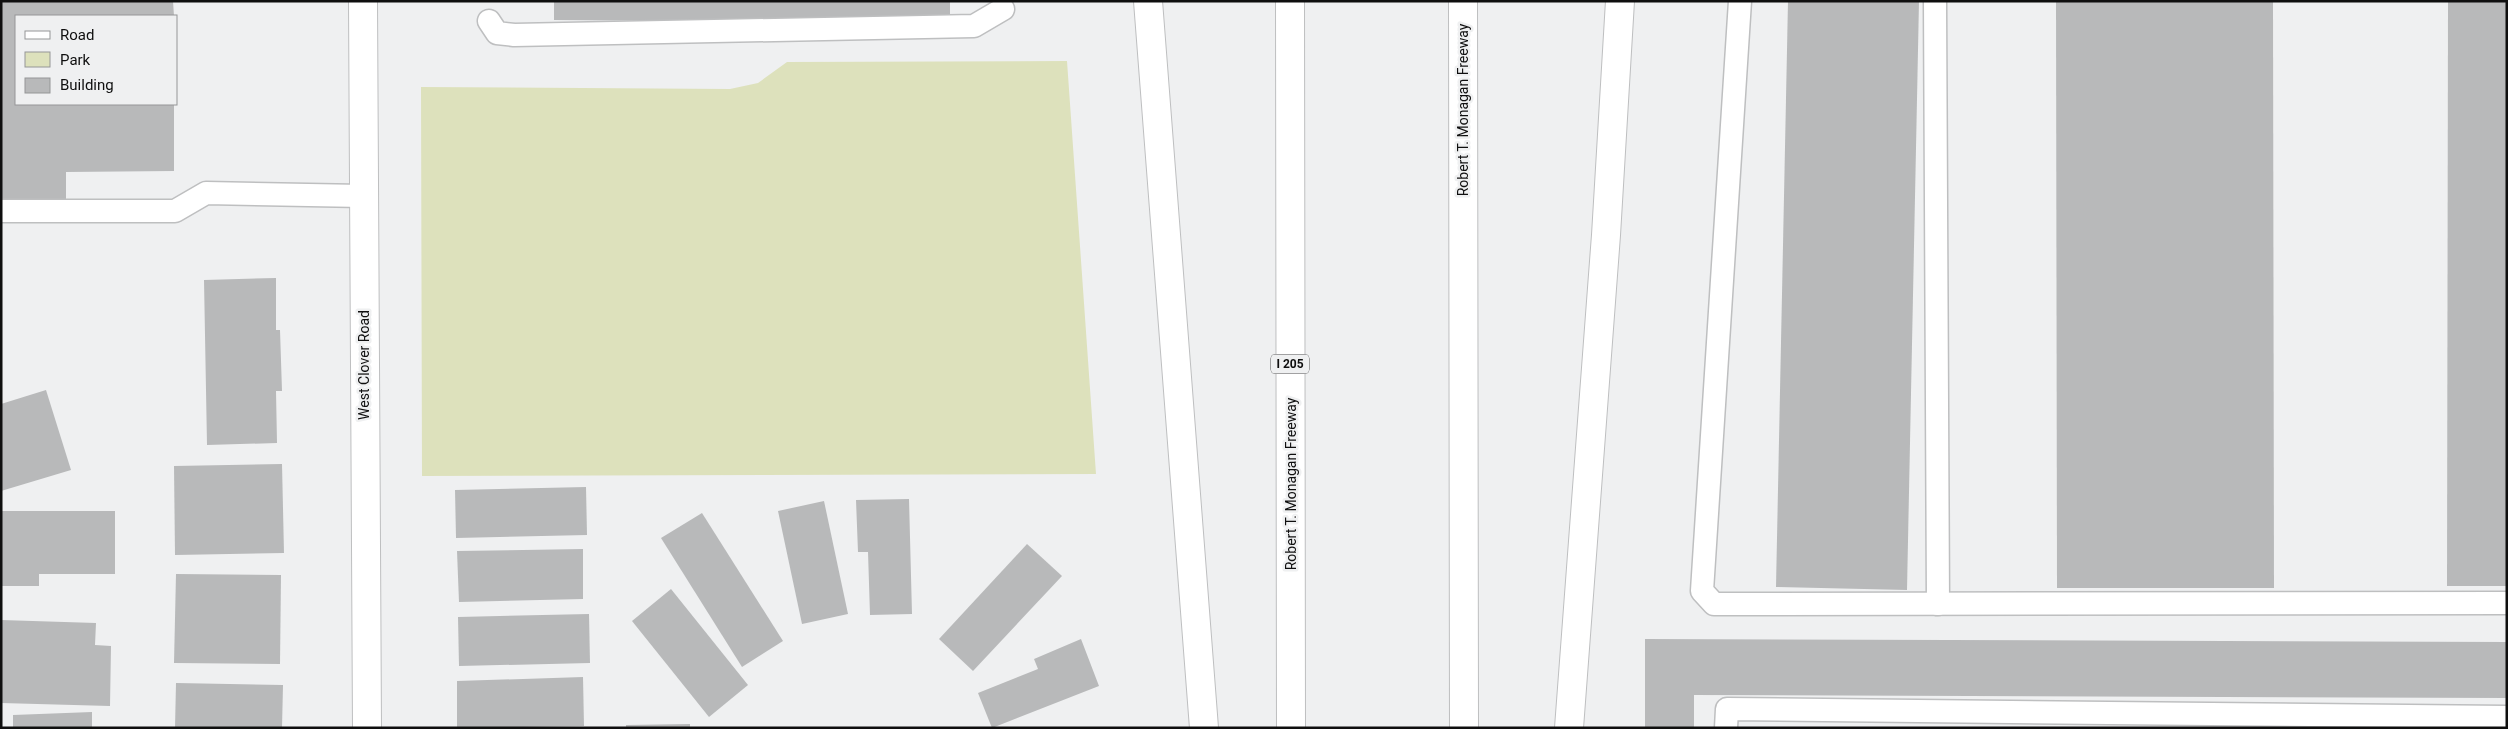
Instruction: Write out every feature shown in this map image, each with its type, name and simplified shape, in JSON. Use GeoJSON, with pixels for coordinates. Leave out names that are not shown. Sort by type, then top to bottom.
{"type":"FeatureCollection","features":[{"type":"Feature","properties":{"kind":"main road","name":"West Clover Road"},"geometry":{"type":"LineString","coordinates":[[363,1],[367,728]]}},
{"type":"Feature","properties":{"kind":"main road"},"geometry":{"type":"LineString","coordinates":[[1148,1],[1204,728]]}},
{"type":"Feature","properties":{"kind":"main road","name":"Robert T. Monagan Freeway"},"geometry":{"type":"LineString","coordinates":[[1290,1],[1291,728]]}},
{"type":"Feature","properties":{"kind":"main road","name":"Robert T. Monagan Freeway"},"geometry":{"type":"LineString","coordinates":[[1463,1],[1464,728]]}},
{"type":"Feature","properties":{"kind":"main road"},"geometry":{"type":"LineString","coordinates":[[1569,728],[1605,245],[1620,1]]}},
{"type":"Feature","properties":{"kind":"lane"},"geometry":{"type":"LineString","coordinates":[[1740,1],[1702,591],[1714,604],[2507,603]]}},
{"type":"Feature","properties":{"kind":"lane"},"geometry":{"type":"LineString","coordinates":[[1935,1],[1938,604]]}},
{"type":"Feature","properties":{"kind":"lane"},"geometry":{"type":"LineString","coordinates":[[489,21],[497,34],[514,35],[974,26],[1003,9]]}},
{"type":"Feature","properties":{"kind":"lane"},"geometry":{"type":"LineString","coordinates":[[1,211],[175,211],[206,193],[363,196]]}},
{"type":"Feature","properties":{"kind":"lane"},"geometry":{"type":"LineString","coordinates":[[1726,728],[1727,710],[2507,717]]}},
{"type":"Feature","properties":{"kind":"green space"},"geometry":{"type":"Polygon","coordinates":[[[1067,61],[1096,474],[422,476],[421,87],[730,89],[758,83],[787,62],[1067,61]]]}},
{"type":"Feature","properties":{"kind":"building"},"geometry":{"type":"Polygon","coordinates":[[[1,1],[173,1],[174,15],[15,15],[15,105],[174,105],[174,171],[66,172],[66,201],[1,201],[1,1]]]}},
{"type":"Feature","properties":{"kind":"building"},"geometry":{"type":"Polygon","coordinates":[[[554,1],[950,1],[950,23],[554,20],[554,1]]]}},
{"type":"Feature","properties":{"kind":"building"},"geometry":{"type":"Polygon","coordinates":[[[1788,1],[1919,1],[1907,590],[1776,587],[1788,1]]]}},
{"type":"Feature","properties":{"kind":"building"},"geometry":{"type":"Polygon","coordinates":[[[2056,1],[2273,1],[2274,588],[2057,588],[2056,1]]]}},
{"type":"Feature","properties":{"kind":"building"},"geometry":{"type":"Polygon","coordinates":[[[2448,1],[2507,1],[2507,586],[2447,586],[2448,1]]]}},
{"type":"Feature","properties":{"kind":"building"},"geometry":{"type":"Polygon","coordinates":[[[276,278],[276,330],[280,330],[282,391],[276,391],[277,443],[207,445],[204,280],[276,278]]]}},
{"type":"Feature","properties":{"kind":"building"},"geometry":{"type":"Polygon","coordinates":[[[46,390],[71,470],[1,491],[1,404],[46,390]]]}},
{"type":"Feature","properties":{"kind":"building"},"geometry":{"type":"Polygon","coordinates":[[[282,464],[284,553],[175,555],[174,466],[282,464]]]}},
{"type":"Feature","properties":{"kind":"building"},"geometry":{"type":"Polygon","coordinates":[[[586,487],[587,535],[456,538],[455,490],[586,487]]]}},
{"type":"Feature","properties":{"kind":"building"},"geometry":{"type":"Polygon","coordinates":[[[909,499],[912,614],[870,615],[868,552],[858,552],[856,500],[909,499]]]}},
{"type":"Feature","properties":{"kind":"building"},"geometry":{"type":"Polygon","coordinates":[[[824,501],[848,614],[802,624],[778,511],[824,501]]]}},
{"type":"Feature","properties":{"kind":"building"},"geometry":{"type":"Polygon","coordinates":[[[1,511],[115,511],[115,574],[39,574],[39,586],[1,586],[1,511]]]}},
{"type":"Feature","properties":{"kind":"building"},"geometry":{"type":"Polygon","coordinates":[[[702,513],[783,641],[742,667],[661,538],[702,513]]]}},
{"type":"Feature","properties":{"kind":"building"},"geometry":{"type":"Polygon","coordinates":[[[1027,544],[1062,576],[973,671],[939,639],[1027,544]]]}},
{"type":"Feature","properties":{"kind":"building"},"geometry":{"type":"Polygon","coordinates":[[[583,549],[583,599],[459,602],[457,551],[583,549]]]}},
{"type":"Feature","properties":{"kind":"building"},"geometry":{"type":"Polygon","coordinates":[[[176,574],[281,575],[280,664],[174,663],[176,574]]]}},
{"type":"Feature","properties":{"kind":"building"},"geometry":{"type":"Polygon","coordinates":[[[671,589],[748,685],[709,717],[632,621],[671,589]]]}},
{"type":"Feature","properties":{"kind":"building"},"geometry":{"type":"Polygon","coordinates":[[[589,614],[590,663],[459,666],[458,617],[589,614]]]}},
{"type":"Feature","properties":{"kind":"building"},"geometry":{"type":"Polygon","coordinates":[[[1,620],[96,623],[95,645],[111,646],[110,706],[1,703],[1,620]]]}},
{"type":"Feature","properties":{"kind":"building"},"geometry":{"type":"Polygon","coordinates":[[[1081,639],[1099,686],[992,728],[978,693],[1038,669],[1034,659],[1081,639]]]}},
{"type":"Feature","properties":{"kind":"building"},"geometry":{"type":"Polygon","coordinates":[[[1645,639],[2507,642],[2507,698],[1694,695],[1694,728],[1645,728],[1645,639]]]}},
{"type":"Feature","properties":{"kind":"building"},"geometry":{"type":"Polygon","coordinates":[[[583,677],[584,726],[457,728],[457,681],[583,677]]]}},
{"type":"Feature","properties":{"kind":"building"},"geometry":{"type":"Polygon","coordinates":[[[176,683],[283,685],[282,728],[175,728],[176,683]]]}},
{"type":"Feature","properties":{"kind":"building"},"geometry":{"type":"Polygon","coordinates":[[[92,712],[92,728],[13,728],[13,715],[92,712]]]}},
{"type":"Feature","properties":{"kind":"building"},"geometry":{"type":"Polygon","coordinates":[[[690,724],[690,728],[626,728],[626,725],[690,724]]]}}]}
